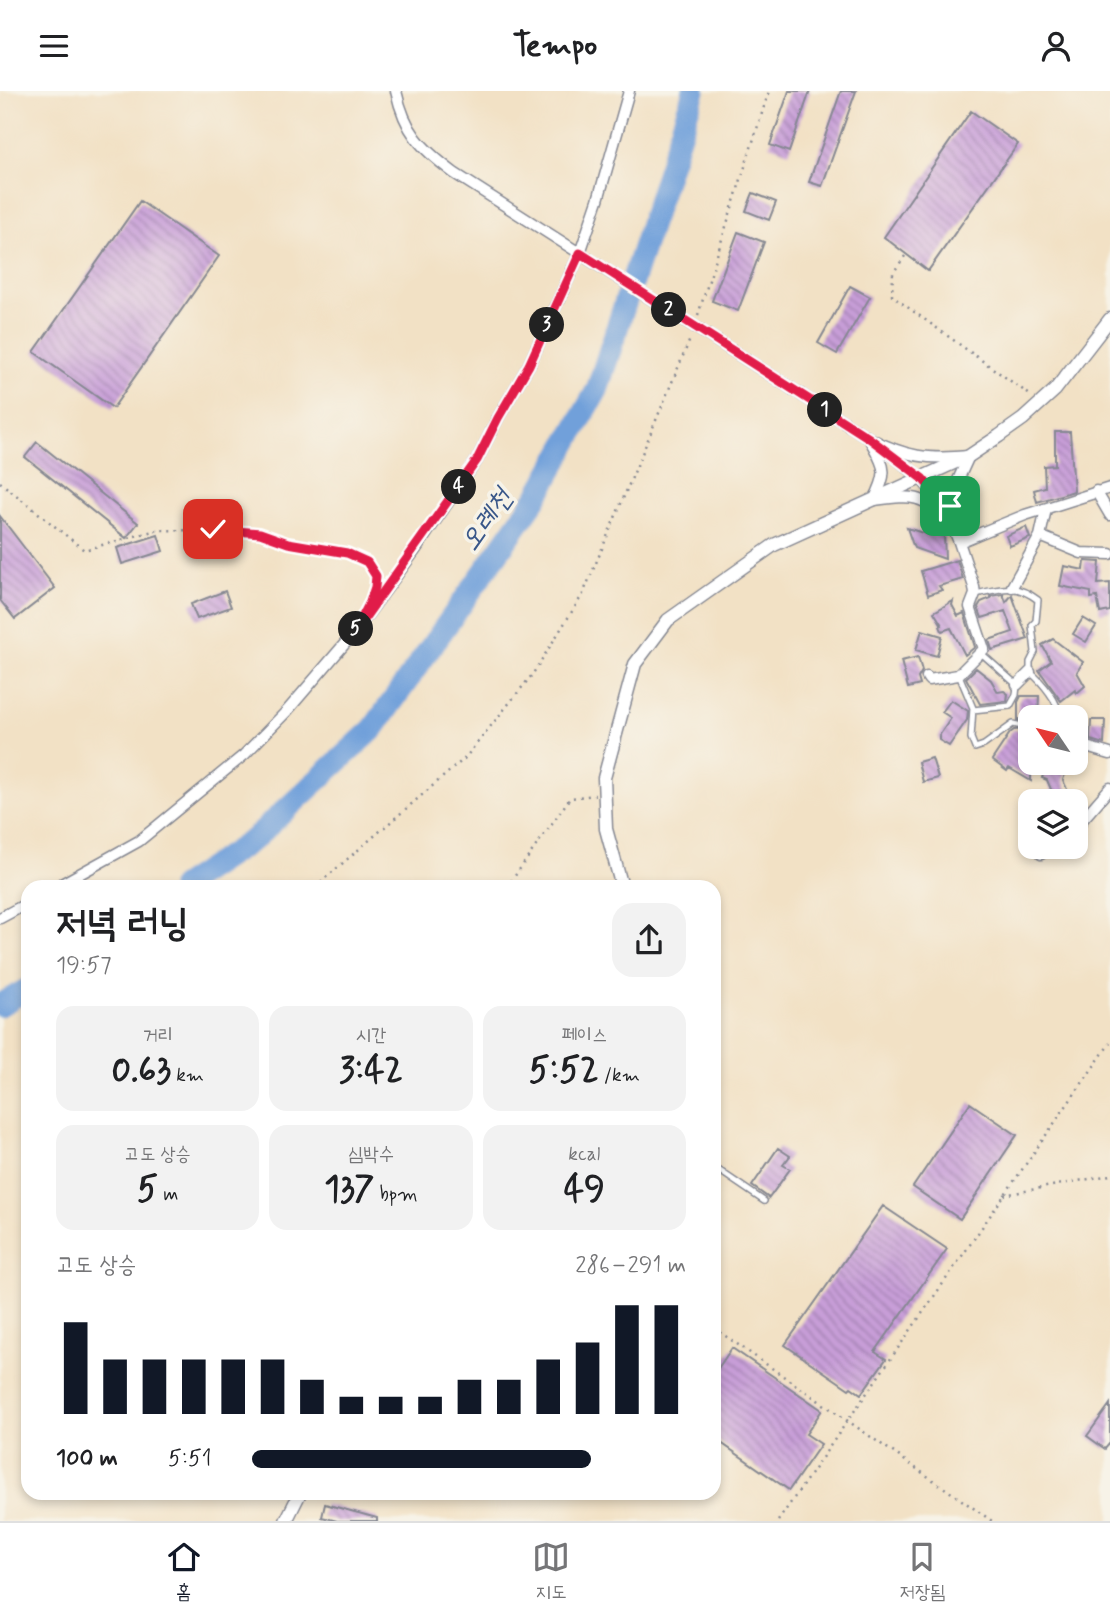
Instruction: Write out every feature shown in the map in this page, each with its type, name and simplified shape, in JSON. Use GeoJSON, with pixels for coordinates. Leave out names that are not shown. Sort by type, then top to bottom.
{"type":"FeatureCollection","features":[{"type":"Feature","properties":{"kind":"street"},"geometry":{"type":"LineString","coordinates":[[396,91],[407,125],[419,145],[454,173],[869,438],[922,478],[936,494],[951,520],[970,572],[975,594],[970,607],[984,649],[958,675],[929,680],[927,677]]}},
{"type":"Feature","properties":{"kind":"street"},"geometry":{"type":"LineString","coordinates":[[79,880],[139,841],[244,755],[287,711],[354,633],[477,460],[529,365],[580,253],[629,91]]}},
{"type":"Feature","properties":{"kind":"street"},"geometry":{"type":"LineString","coordinates":[[620,880],[606,829],[604,778],[635,664],[668,620],[774,545],[969,456],[1023,419],[1041,403],[1074,367],[1110,319]]}},
{"type":"Feature","properties":{"kind":"street"},"geometry":{"type":"LineString","coordinates":[[869,438],[909,456],[969,456]]}},
{"type":"Feature","properties":{"kind":"street"},"geometry":{"type":"LineString","coordinates":[[869,438],[885,473],[874,500]]}},
{"type":"Feature","properties":{"kind":"street"},"geometry":{"type":"LineString","coordinates":[[951,520],[953,491],[969,456]]}},
{"type":"Feature","properties":{"kind":"street"},"geometry":{"type":"LineString","coordinates":[[959,542],[1110,488]]}},
{"type":"Feature","properties":{"kind":"street"},"geometry":{"type":"LineString","coordinates":[[1096,491],[1110,515]]}},
{"type":"Feature","properties":{"kind":"street"},"geometry":{"type":"LineString","coordinates":[[874,500],[915,496],[927,501],[951,520]]}},
{"type":"Feature","properties":{"kind":"street"},"geometry":{"type":"LineString","coordinates":[[1012,587],[1040,536],[1046,509]]}},
{"type":"Feature","properties":{"kind":"street"},"geometry":{"type":"LineString","coordinates":[[1040,536],[1081,553],[1110,554]]}},
{"type":"Feature","properties":{"kind":"street"},"geometry":{"type":"LineString","coordinates":[[1017,685],[1030,672]]}},
{"type":"Feature","properties":{"kind":"street"},"geometry":{"type":"LineString","coordinates":[[1088,748],[1110,754]]}},
{"type":"Feature","properties":{"kind":"street"},"geometry":{"type":"LineString","coordinates":[[1088,813],[1110,788]]}},
{"type":"Feature","properties":{"kind":"street"},"geometry":{"type":"LineString","coordinates":[[0,918],[21,907]]}},
{"type":"Feature","properties":{"kind":"street"},"geometry":{"type":"LineString","coordinates":[[289,1519],[295,1500]]}},
{"type":"Feature","properties":{"kind":"lane"},"geometry":{"type":"LineString","coordinates":[[975,594],[1012,587],[1027,592],[1038,600],[1036,621],[1032,625],[1035,652],[1030,662],[1030,672],[1056,705]]}},
{"type":"Feature","properties":{"kind":"lane"},"geometry":{"type":"LineString","coordinates":[[973,710],[1010,706],[1016,695],[1017,685],[981,653]]}},
{"type":"Feature","properties":{"kind":"lane"},"geometry":{"type":"LineString","coordinates":[[958,675],[973,710],[971,738],[975,748],[984,745],[1013,724],[1018,725]]}},
{"type":"Feature","properties":{"kind":"lane"},"geometry":{"type":"LineString","coordinates":[[721,1172],[764,1201]]}},
{"type":"Feature","properties":{"kind":"path"},"geometry":{"type":"LineString","coordinates":[[323,880],[465,758],[532,675],[583,594],[695,327],[769,91]]}},
{"type":"Feature","properties":{"kind":"path"},"geometry":{"type":"LineString","coordinates":[[905,256],[893,273],[892,296],[1041,403]]}},
{"type":"Feature","properties":{"kind":"path"},"geometry":{"type":"LineString","coordinates":[[0,482],[84,550],[157,530],[246,531],[288,543],[357,556],[372,567],[376,576],[375,587]]}},
{"type":"Feature","properties":{"kind":"path"},"geometry":{"type":"LineString","coordinates":[[512,880],[570,798],[605,793]]}},
{"type":"Feature","properties":{"kind":"path"},"geometry":{"type":"LineString","coordinates":[[778,1521],[1110,1043]]}},
{"type":"Feature","properties":{"kind":"path"},"geometry":{"type":"LineString","coordinates":[[1004,1195],[1110,1175]]}},
{"type":"Feature","properties":{"kind":"path"},"geometry":{"type":"LineString","coordinates":[[721,1333],[992,1521]]}},
{"type":"Feature","properties":{"kind":"building"},"geometry":{"type":"Polygon","coordinates":[[[789,91],[810,91],[789,152],[770,145],[789,91]]]}},
{"type":"Feature","properties":{"kind":"building"},"geometry":{"type":"Polygon","coordinates":[[[841,91],[856,91],[822,186],[809,182],[841,91]]]}},
{"type":"Feature","properties":{"kind":"building"},"geometry":{"type":"Polygon","coordinates":[[[971,111],[1018,144],[928,271],[884,237],[971,111]]]}},
{"type":"Feature","properties":{"kind":"building"},"geometry":{"type":"Polygon","coordinates":[[[753,193],[776,202],[769,220],[746,211],[753,193]]]}},
{"type":"Feature","properties":{"kind":"building"},"geometry":{"type":"Polygon","coordinates":[[[140,201],[219,256],[113,408],[34,352],[140,201]]]}},
{"type":"Feature","properties":{"kind":"building"},"geometry":{"type":"Polygon","coordinates":[[[738,232],[764,242],[738,311],[712,301],[738,232]]]}},
{"type":"Feature","properties":{"kind":"building"},"geometry":{"type":"Polygon","coordinates":[[[850,286],[870,297],[837,354],[818,343],[850,286]]]}},
{"type":"Feature","properties":{"kind":"building"},"geometry":{"type":"Polygon","coordinates":[[[1055,432],[1070,432],[1074,491],[1037,502],[1034,490],[1045,487],[1044,466],[1055,465],[1055,432]]]}},
{"type":"Feature","properties":{"kind":"building"},"geometry":{"type":"Polygon","coordinates":[[[37,442],[138,523],[126,538],[25,457],[37,442]]]}},
{"type":"Feature","properties":{"kind":"building"},"geometry":{"type":"Polygon","coordinates":[[[0,516],[55,588],[15,619],[0,600],[0,516]]]}},
{"type":"Feature","properties":{"kind":"building"},"geometry":{"type":"Polygon","coordinates":[[[1026,527],[1030,538],[1010,546],[1006,536],[1026,527]]]}},
{"type":"Feature","properties":{"kind":"building"},"geometry":{"type":"Polygon","coordinates":[[[907,528],[929,535],[944,535],[945,559],[914,548],[907,528]]]}},
{"type":"Feature","properties":{"kind":"building"},"geometry":{"type":"Polygon","coordinates":[[[158,535],[163,551],[122,564],[117,548],[158,535]]]}},
{"type":"Feature","properties":{"kind":"building"},"geometry":{"type":"Polygon","coordinates":[[[957,560],[963,579],[939,586],[942,590],[928,595],[921,571],[957,560]]]}},
{"type":"Feature","properties":{"kind":"building"},"geometry":{"type":"Polygon","coordinates":[[[1085,561],[1100,562],[1098,584],[1110,583],[1110,611],[1100,613],[1097,597],[1091,598],[1091,592],[1060,586],[1064,566],[1084,570],[1085,561]]]}},
{"type":"Feature","properties":{"kind":"building"},"geometry":{"type":"Polygon","coordinates":[[[225,591],[231,607],[197,619],[191,604],[225,591]]]}},
{"type":"Feature","properties":{"kind":"building"},"geometry":{"type":"Polygon","coordinates":[[[1003,594],[1006,602],[1012,595],[1028,639],[992,650],[989,640],[1013,632],[1005,611],[982,618],[978,607],[981,602],[991,598],[990,596],[1003,594]]]}},
{"type":"Feature","properties":{"kind":"building"},"geometry":{"type":"Polygon","coordinates":[[[953,601],[952,605],[958,616],[964,613],[975,647],[965,655],[951,628],[942,631],[942,625],[934,612],[953,601]]]}},
{"type":"Feature","properties":{"kind":"building"},"geometry":{"type":"Polygon","coordinates":[[[1083,618],[1096,626],[1086,642],[1073,634],[1083,618]]]}},
{"type":"Feature","properties":{"kind":"building"},"geometry":{"type":"Polygon","coordinates":[[[922,630],[942,636],[937,656],[916,650],[922,630]]]}},
{"type":"Feature","properties":{"kind":"building"},"geometry":{"type":"Polygon","coordinates":[[[1053,639],[1083,662],[1077,672],[1085,686],[1061,701],[1039,670],[1051,661],[1042,645],[1053,639]]]}},
{"type":"Feature","properties":{"kind":"building"},"geometry":{"type":"Polygon","coordinates":[[[918,657],[922,671],[918,678],[920,685],[908,688],[901,661],[918,657]]]}},
{"type":"Feature","properties":{"kind":"building"},"geometry":{"type":"Polygon","coordinates":[[[976,668],[991,680],[998,692],[1004,691],[1008,694],[1007,701],[980,704],[966,678],[976,668]]]}},
{"type":"Feature","properties":{"kind":"building"},"geometry":{"type":"Polygon","coordinates":[[[1021,696],[1039,696],[1039,705],[1018,705],[1021,696]]]}},
{"type":"Feature","properties":{"kind":"building"},"geometry":{"type":"Polygon","coordinates":[[[951,700],[968,711],[967,720],[949,746],[939,740],[939,736],[951,718],[942,712],[951,700]]]}},
{"type":"Feature","properties":{"kind":"building"},"geometry":{"type":"Polygon","coordinates":[[[1091,720],[1105,720],[1104,744],[1090,740],[1091,720]]]}},
{"type":"Feature","properties":{"kind":"building"},"geometry":{"type":"Polygon","coordinates":[[[1014,730],[1018,730],[1018,773],[1009,768],[1007,771],[992,760],[1014,730]]]}},
{"type":"Feature","properties":{"kind":"building"},"geometry":{"type":"Polygon","coordinates":[[[932,758],[938,778],[923,782],[918,762],[932,758]]]}},
{"type":"Feature","properties":{"kind":"building"},"geometry":{"type":"Polygon","coordinates":[[[1043,775],[1065,775],[1063,780],[1067,789],[1051,789],[1047,780],[1042,778],[1043,775]]]}},
{"type":"Feature","properties":{"kind":"building"},"geometry":{"type":"Polygon","coordinates":[[[970,1103],[1017,1135],[960,1219],[913,1187],[970,1103]]]}},
{"type":"Feature","properties":{"kind":"building"},"geometry":{"type":"Polygon","coordinates":[[[778,1148],[790,1156],[783,1165],[790,1169],[769,1198],[752,1186],[778,1148]]]}},
{"type":"Feature","properties":{"kind":"building"},"geometry":{"type":"Polygon","coordinates":[[[883,1206],[947,1249],[875,1352],[886,1359],[861,1394],[851,1387],[849,1389],[785,1345],[883,1206]]]}},
{"type":"Feature","properties":{"kind":"building"},"geometry":{"type":"Polygon","coordinates":[[[732,1348],[822,1410],[806,1434],[821,1444],[789,1490],[721,1443],[721,1364],[732,1348]]]}},
{"type":"Feature","properties":{"kind":"building"},"geometry":{"type":"Polygon","coordinates":[[[1110,1404],[1110,1443],[1105,1449],[1087,1436],[1110,1404]]]}},
{"type":"Feature","properties":{"kind":"building"},"geometry":{"type":"Polygon","coordinates":[[[325,1504],[377,1518],[377,1521],[337,1521],[322,1517],[325,1504]]]}},
{"type":"Feature","properties":{"kind":"waterway","name":"오례천"},"geometry":{"type":"LineString","coordinates":[[192,880],[254,839],[373,729],[537,497],[597,390],[694,91]]}},
{"type":"Feature","properties":{"kind":"waterway","name":"오례천"},"geometry":{"type":"LineString","coordinates":[[0,1005],[21,993]]}},
{"type":"Feature","properties":{"kind":"route"},"geometry":{"type":"LineString","coordinates":[[213,529],[260,533],[288,543],[347,553],[367,562],[376,576],[375,587],[354,633],[477,460],[529,365],[580,253],[869,438],[922,478],[936,494],[951,520],[950,506]]}}]}
